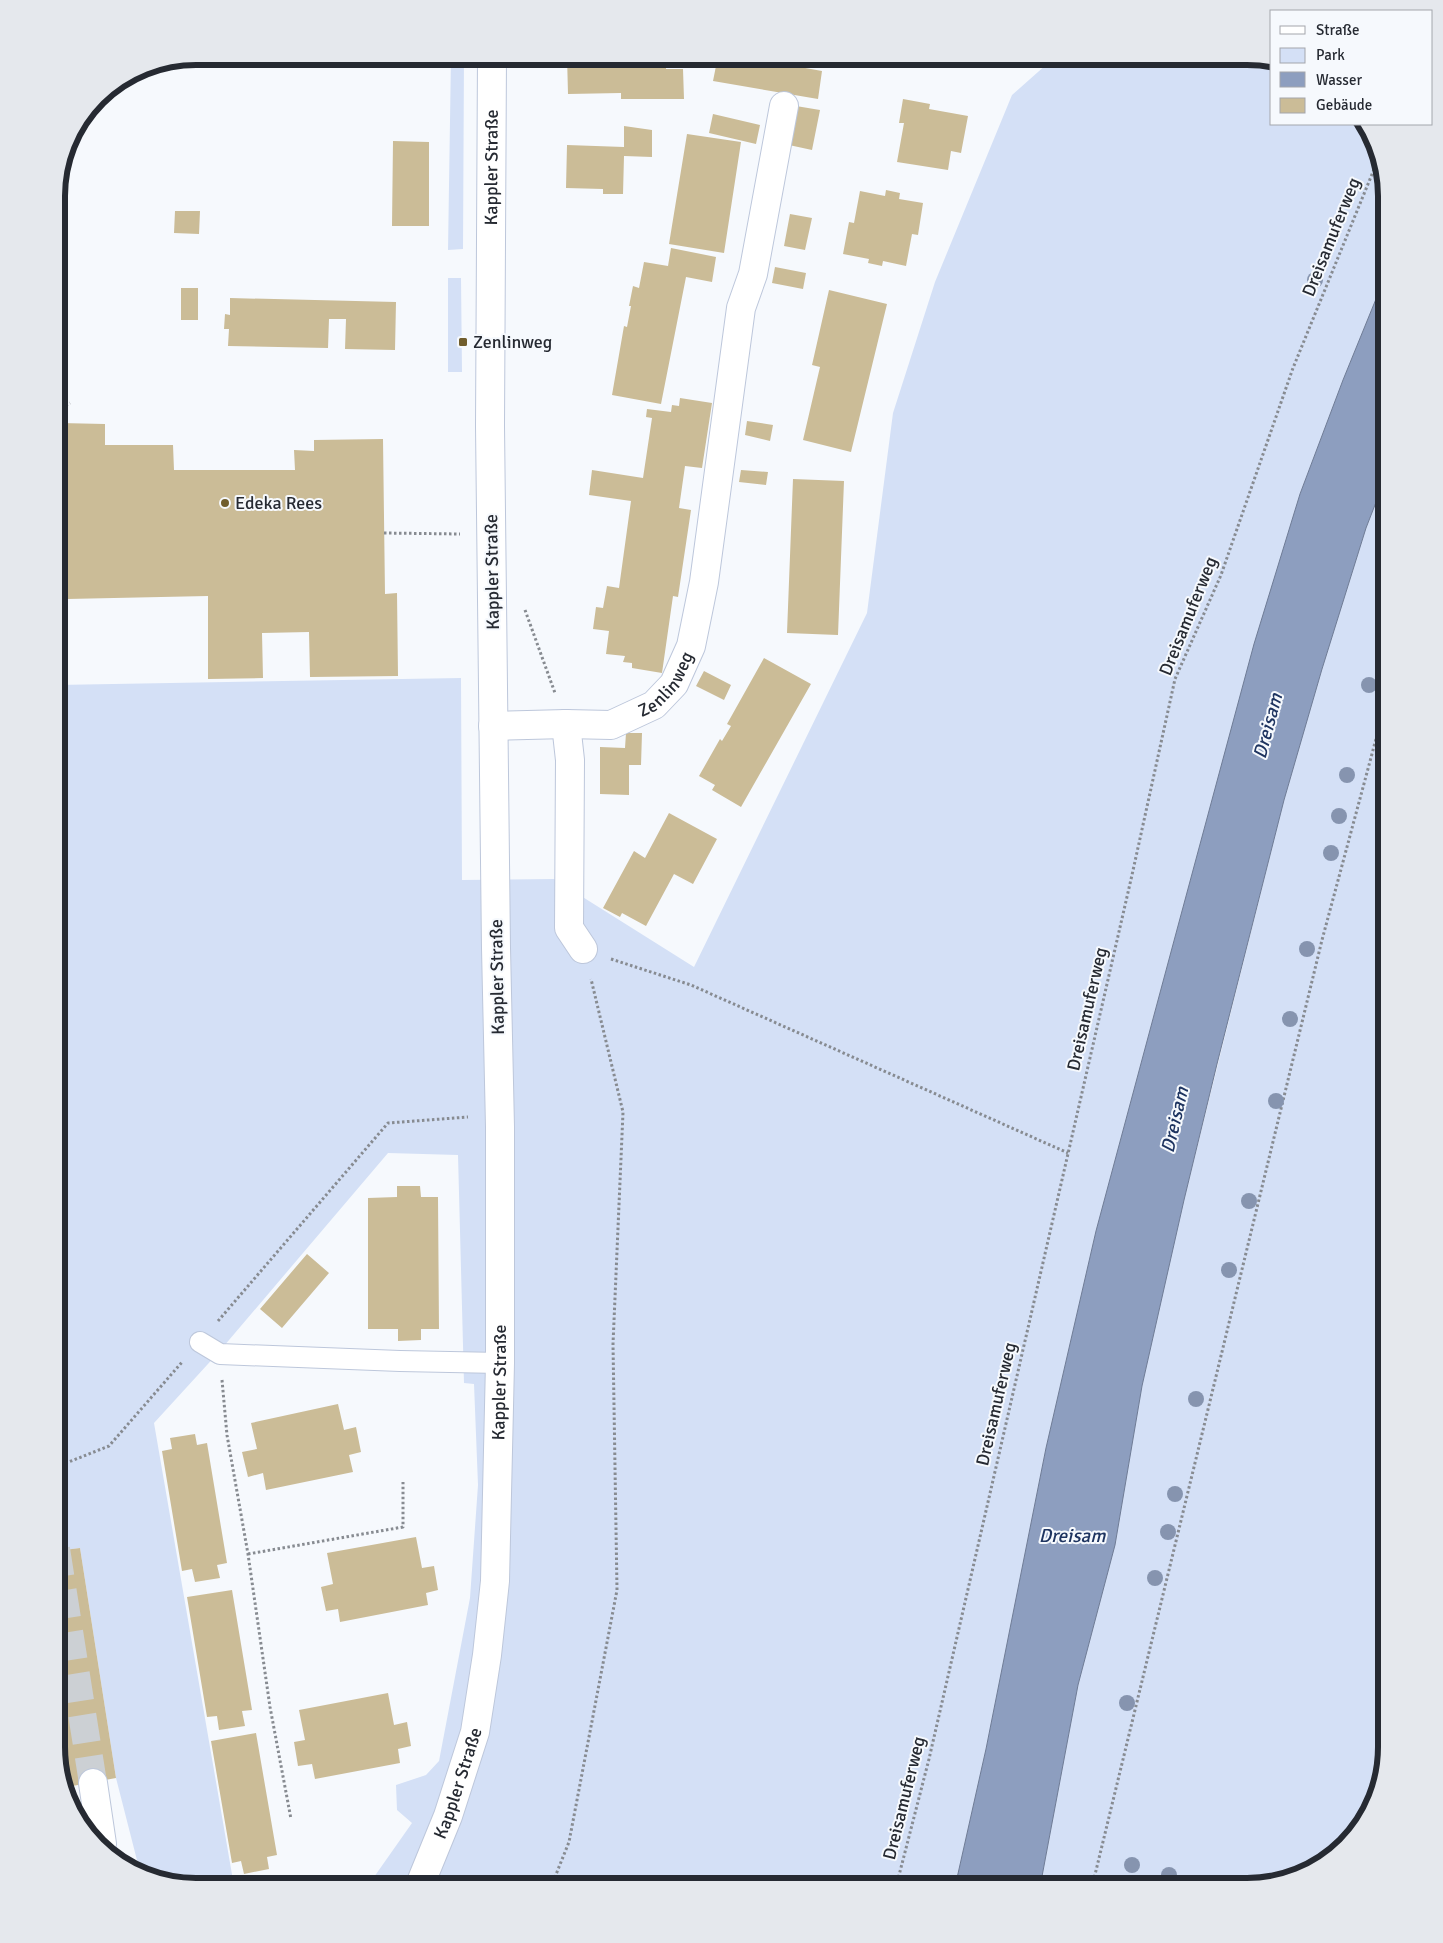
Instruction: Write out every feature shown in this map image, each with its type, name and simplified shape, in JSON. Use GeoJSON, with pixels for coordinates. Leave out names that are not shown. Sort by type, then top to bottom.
{"type":"FeatureCollection","features":[{"type":"Feature","properties":{"kind":"main road","name":"Kappler Straße"},"geometry":{"type":"LineString","coordinates":[[422,1878],[448,1816],[475,1732],[487,1655],[495,1581],[500,1363],[500,1127],[490,426],[492,65]]}},
{"type":"Feature","properties":{"kind":"main road","name":"Zenlinweg"},"geometry":{"type":"LineString","coordinates":[[493,726],[611,725],[654,705],[674,684],[691,646],[704,582],[741,308],[753,274],[784,106]]}},
{"type":"Feature","properties":{"kind":"main road"},"geometry":{"type":"LineString","coordinates":[[566,724],[570,760],[569,928],[583,949]]}},
{"type":"Feature","properties":{"kind":"main road"},"geometry":{"type":"LineString","coordinates":[[93,1783],[101,1836]]}},
{"type":"Feature","properties":{"kind":"lane"},"geometry":{"type":"LineString","coordinates":[[200,1342],[220,1354],[500,1363]]}},
{"type":"Feature","properties":{"kind":"path","name":"Dreisamuferweg"},"geometry":{"type":"LineString","coordinates":[[898,1878],[929,1759],[1130,884],[1175,679],[1221,575],[1293,368],[1375,167]]}},
{"type":"Feature","properties":{"kind":"path"},"geometry":{"type":"LineString","coordinates":[[65,406],[70,403]]}},
{"type":"Feature","properties":{"kind":"path"},"geometry":{"type":"LineString","coordinates":[[384,533],[465,534]]}},
{"type":"Feature","properties":{"kind":"path"},"geometry":{"type":"LineString","coordinates":[[524,608],[566,724]]}},
{"type":"Feature","properties":{"kind":"path"},"geometry":{"type":"LineString","coordinates":[[1094,1878],[1320,949],[1378,732]]}},
{"type":"Feature","properties":{"kind":"path"},"geometry":{"type":"LineString","coordinates":[[583,949],[691,985],[1068,1153]]}},
{"type":"Feature","properties":{"kind":"path"},"geometry":{"type":"LineString","coordinates":[[554,1878],[569,1842],[617,1590],[613,1344],[623,1112],[583,949]]}},
{"type":"Feature","properties":{"kind":"path"},"geometry":{"type":"LineString","coordinates":[[65,1464],[109,1446],[388,1123],[476,1116]]}},
{"type":"Feature","properties":{"kind":"path"},"geometry":{"type":"LineString","coordinates":[[220,1354],[227,1435],[248,1554],[270,1707],[290,1820]]}},
{"type":"Feature","properties":{"kind":"path"},"geometry":{"type":"LineString","coordinates":[[248,1554],[403,1527],[403,1482]]}},
{"type":"Feature","properties":{"kind":"green space"},"geometry":{"type":"Polygon","coordinates":[[[451,65],[464,65],[463,249],[448,250],[451,65]]]}},
{"type":"Feature","properties":{"kind":"green space"},"geometry":{"type":"Polygon","coordinates":[[[1046,65],[1255,65],[1270,67],[1270,125],[1357,125],[1368,146],[1374,162],[1377,179],[1378,294],[1300,494],[1215,789],[1096,1231],[1046,1448],[986,1749],[957,1878],[373,1878],[412,1823],[397,1810],[396,1785],[426,1775],[439,1761],[470,1598],[478,1485],[474,1384],[464,1383],[458,1155],[388,1153],[218,1353],[154,1423],[233,1878],[179,1877],[162,1874],[146,1868],[138,1864],[116,1778],[80,1548],[65,1550],[65,685],[461,678],[462,880],[554,879],[694,967],[867,613],[893,413],[935,282],[1012,95],[1046,65]]]}},
{"type":"Feature","properties":{"kind":"green space"},"geometry":{"type":"Polygon","coordinates":[[[448,278],[461,278],[462,372],[448,372],[448,278]]]}},
{"type":"Feature","properties":{"kind":"green space"},"geometry":{"type":"Polygon","coordinates":[[[1378,497],[1378,1747],[1374,1781],[1356,1820],[1333,1845],[1320,1856],[1281,1874],[1247,1878],[1042,1878],[1078,1685],[1115,1545],[1142,1386],[1184,1200],[1284,800],[1366,528],[1378,497]]]}},
{"type":"Feature","properties":{"kind":"water","name":"Dreisam"},"geometry":{"type":"Polygon","coordinates":[[[1378,294],[1378,497],[1366,528],[1322,669],[1284,800],[1217,1064],[1142,1386],[1115,1545],[1078,1685],[1042,1878],[957,1878],[986,1749],[1046,1448],[1096,1231],[1254,644],[1300,494],[1378,294]]]}},
{"type":"Feature","properties":{"kind":"building"},"geometry":{"type":"Polygon","coordinates":[[[567,65],[666,65],[666,69],[683,69],[684,99],[621,99],[621,93],[568,94],[567,65]]]}},
{"type":"Feature","properties":{"kind":"building"},"geometry":{"type":"Polygon","coordinates":[[[716,65],[788,65],[822,71],[818,99],[713,81],[716,65]]]}},
{"type":"Feature","properties":{"kind":"building"},"geometry":{"type":"Polygon","coordinates":[[[903,99],[930,104],[929,109],[968,116],[961,153],[951,151],[948,170],[897,162],[904,123],[899,123],[903,99]]]}},
{"type":"Feature","properties":{"kind":"building"},"geometry":{"type":"Polygon","coordinates":[[[796,106],[820,110],[812,150],[789,145],[796,106]]]}},
{"type":"Feature","properties":{"kind":"building"},"geometry":{"type":"Polygon","coordinates":[[[713,114],[760,125],[756,144],[709,133],[713,114]]]}},
{"type":"Feature","properties":{"kind":"building"},"geometry":{"type":"Polygon","coordinates":[[[624,126],[652,130],[652,157],[624,156],[623,194],[603,194],[603,189],[566,188],[567,145],[624,147],[624,126]]]}},
{"type":"Feature","properties":{"kind":"building"},"geometry":{"type":"Polygon","coordinates":[[[687,134],[741,142],[724,253],[669,244],[687,134]]]}},
{"type":"Feature","properties":{"kind":"building"},"geometry":{"type":"Polygon","coordinates":[[[393,141],[429,142],[429,226],[392,226],[393,141]]]}},
{"type":"Feature","properties":{"kind":"building"},"geometry":{"type":"Polygon","coordinates":[[[886,190],[900,193],[899,199],[923,203],[918,235],[912,234],[906,266],[883,261],[882,266],[868,263],[869,259],[843,254],[849,222],[854,223],[860,191],[885,196],[886,190]]]}},
{"type":"Feature","properties":{"kind":"building"},"geometry":{"type":"Polygon","coordinates":[[[175,211],[200,211],[199,234],[174,233],[175,211]]]}},
{"type":"Feature","properties":{"kind":"building"},"geometry":{"type":"Polygon","coordinates":[[[790,214],[812,218],[805,250],[784,246],[790,214]]]}},
{"type":"Feature","properties":{"kind":"building"},"geometry":{"type":"Polygon","coordinates":[[[671,248],[716,257],[712,282],[686,277],[661,404],[612,395],[624,326],[627,327],[633,286],[639,288],[644,262],[668,266],[671,248]]]}},
{"type":"Feature","properties":{"kind":"building"},"geometry":{"type":"Polygon","coordinates":[[[775,267],[806,273],[803,289],[772,283],[775,267]]]}},
{"type":"Feature","properties":{"kind":"building"},"geometry":{"type":"Polygon","coordinates":[[[181,288],[198,288],[198,320],[181,320],[181,288]]]}},
{"type":"Feature","properties":{"kind":"building"},"geometry":{"type":"Polygon","coordinates":[[[829,290],[887,304],[851,452],[803,440],[820,367],[812,365],[829,290]]]}},
{"type":"Feature","properties":{"kind":"building"},"geometry":{"type":"Polygon","coordinates":[[[230,298],[396,302],[395,350],[345,349],[346,319],[329,319],[328,348],[228,346],[229,329],[224,329],[225,314],[230,315],[230,298]]]}},
{"type":"Feature","properties":{"kind":"building"},"geometry":{"type":"Polygon","coordinates":[[[680,398],[712,403],[702,468],[685,466],[679,508],[691,510],[678,597],[673,596],[662,673],[632,668],[632,663],[623,662],[625,656],[606,654],[609,631],[593,629],[596,607],[603,608],[607,586],[619,588],[631,501],[589,495],[592,470],[643,478],[652,418],[646,417],[647,409],[671,412],[672,405],[679,406],[680,398]]]}},
{"type":"Feature","properties":{"kind":"building"},"geometry":{"type":"Polygon","coordinates":[[[747,421],[773,425],[770,441],[745,435],[747,421]]]}},
{"type":"Feature","properties":{"kind":"building","name":"Edeka Rees"},"geometry":{"type":"Polygon","coordinates":[[[65,423],[105,424],[105,445],[173,445],[174,470],[295,470],[294,450],[314,451],[314,440],[383,439],[385,594],[397,593],[398,676],[310,677],[309,632],[262,633],[263,678],[208,679],[208,596],[67,599],[67,473],[65,473],[65,423]]]}},
{"type":"Feature","properties":{"kind":"building"},"geometry":{"type":"Polygon","coordinates":[[[741,470],[768,472],[766,485],[739,482],[741,470]]]}},
{"type":"Feature","properties":{"kind":"building"},"geometry":{"type":"Polygon","coordinates":[[[793,479],[844,481],[838,635],[787,633],[793,479]]]}},
{"type":"Feature","properties":{"kind":"building"},"geometry":{"type":"Polygon","coordinates":[[[764,658],[811,684],[741,807],[712,790],[715,785],[699,776],[720,739],[722,741],[731,726],[727,724],[764,658]]]}},
{"type":"Feature","properties":{"kind":"building"},"geometry":{"type":"Polygon","coordinates":[[[704,671],[731,685],[724,700],[696,686],[704,671]]]}},
{"type":"Feature","properties":{"kind":"building"},"geometry":{"type":"Polygon","coordinates":[[[626,733],[642,733],[641,765],[629,765],[629,795],[600,794],[600,747],[625,748],[626,733]]]}},
{"type":"Feature","properties":{"kind":"building"},"geometry":{"type":"Polygon","coordinates":[[[669,813],[717,839],[693,884],[674,874],[646,926],[622,913],[620,917],[603,908],[634,851],[645,858],[669,813]]]}},
{"type":"Feature","properties":{"kind":"building"},"geometry":{"type":"Polygon","coordinates":[[[397,1186],[420,1186],[421,1197],[438,1197],[439,1329],[421,1329],[421,1340],[398,1341],[398,1329],[368,1329],[368,1198],[397,1197],[397,1186]]]}},
{"type":"Feature","properties":{"kind":"building"},"geometry":{"type":"Polygon","coordinates":[[[307,1254],[329,1273],[282,1328],[260,1309],[307,1254]]]}},
{"type":"Feature","properties":{"kind":"building"},"geometry":{"type":"Polygon","coordinates":[[[338,1404],[344,1430],[356,1427],[361,1452],[349,1455],[353,1472],[266,1490],[263,1473],[248,1477],[242,1452],[257,1449],[251,1423],[338,1404]]]}},
{"type":"Feature","properties":{"kind":"building"},"geometry":{"type":"Polygon","coordinates":[[[195,1434],[197,1445],[207,1443],[227,1563],[217,1565],[220,1578],[195,1582],[192,1569],[182,1571],[162,1451],[172,1449],[170,1438],[195,1434]]]}},
{"type":"Feature","properties":{"kind":"building"},"geometry":{"type":"Polygon","coordinates":[[[416,1537],[422,1568],[434,1566],[438,1590],[426,1593],[428,1605],[340,1622],[338,1609],[326,1611],[321,1587],[333,1584],[327,1553],[416,1537]]]}},
{"type":"Feature","properties":{"kind":"building"},"geometry":{"type":"Polygon","coordinates":[[[80,1548],[116,1778],[71,1786],[66,1764],[65,1747],[65,1550],[80,1548]]]}},
{"type":"Feature","properties":{"kind":"building"},"geometry":{"type":"Polygon","coordinates":[[[232,1590],[252,1710],[242,1711],[245,1726],[219,1730],[217,1716],[207,1717],[187,1597],[232,1590]]]}},
{"type":"Feature","properties":{"kind":"building"},"geometry":{"type":"Polygon","coordinates":[[[388,1693],[394,1725],[407,1722],[411,1746],[398,1749],[400,1763],[315,1779],[312,1764],[298,1766],[294,1742],[305,1740],[299,1710],[388,1693]]]}},
{"type":"Feature","properties":{"kind":"building"},"geometry":{"type":"Polygon","coordinates":[[[256,1733],[277,1855],[267,1857],[269,1869],[244,1874],[241,1861],[232,1863],[211,1741],[256,1733]]]}},
{"type":"Feature","properties":{"kind":"tunnel"},"geometry":{"type":"LineString","coordinates":[[65,1606],[93,1783]]}},
{"type":"Feature","properties":{"kind":"place","name":"Zenlinweg"},"geometry":{"type":"Point","coordinates":[463,342]}},
{"type":"Feature","properties":{"kind":"place","name":"Edeka Rees"},"geometry":{"type":"Point","coordinates":[225,503]}}]}
